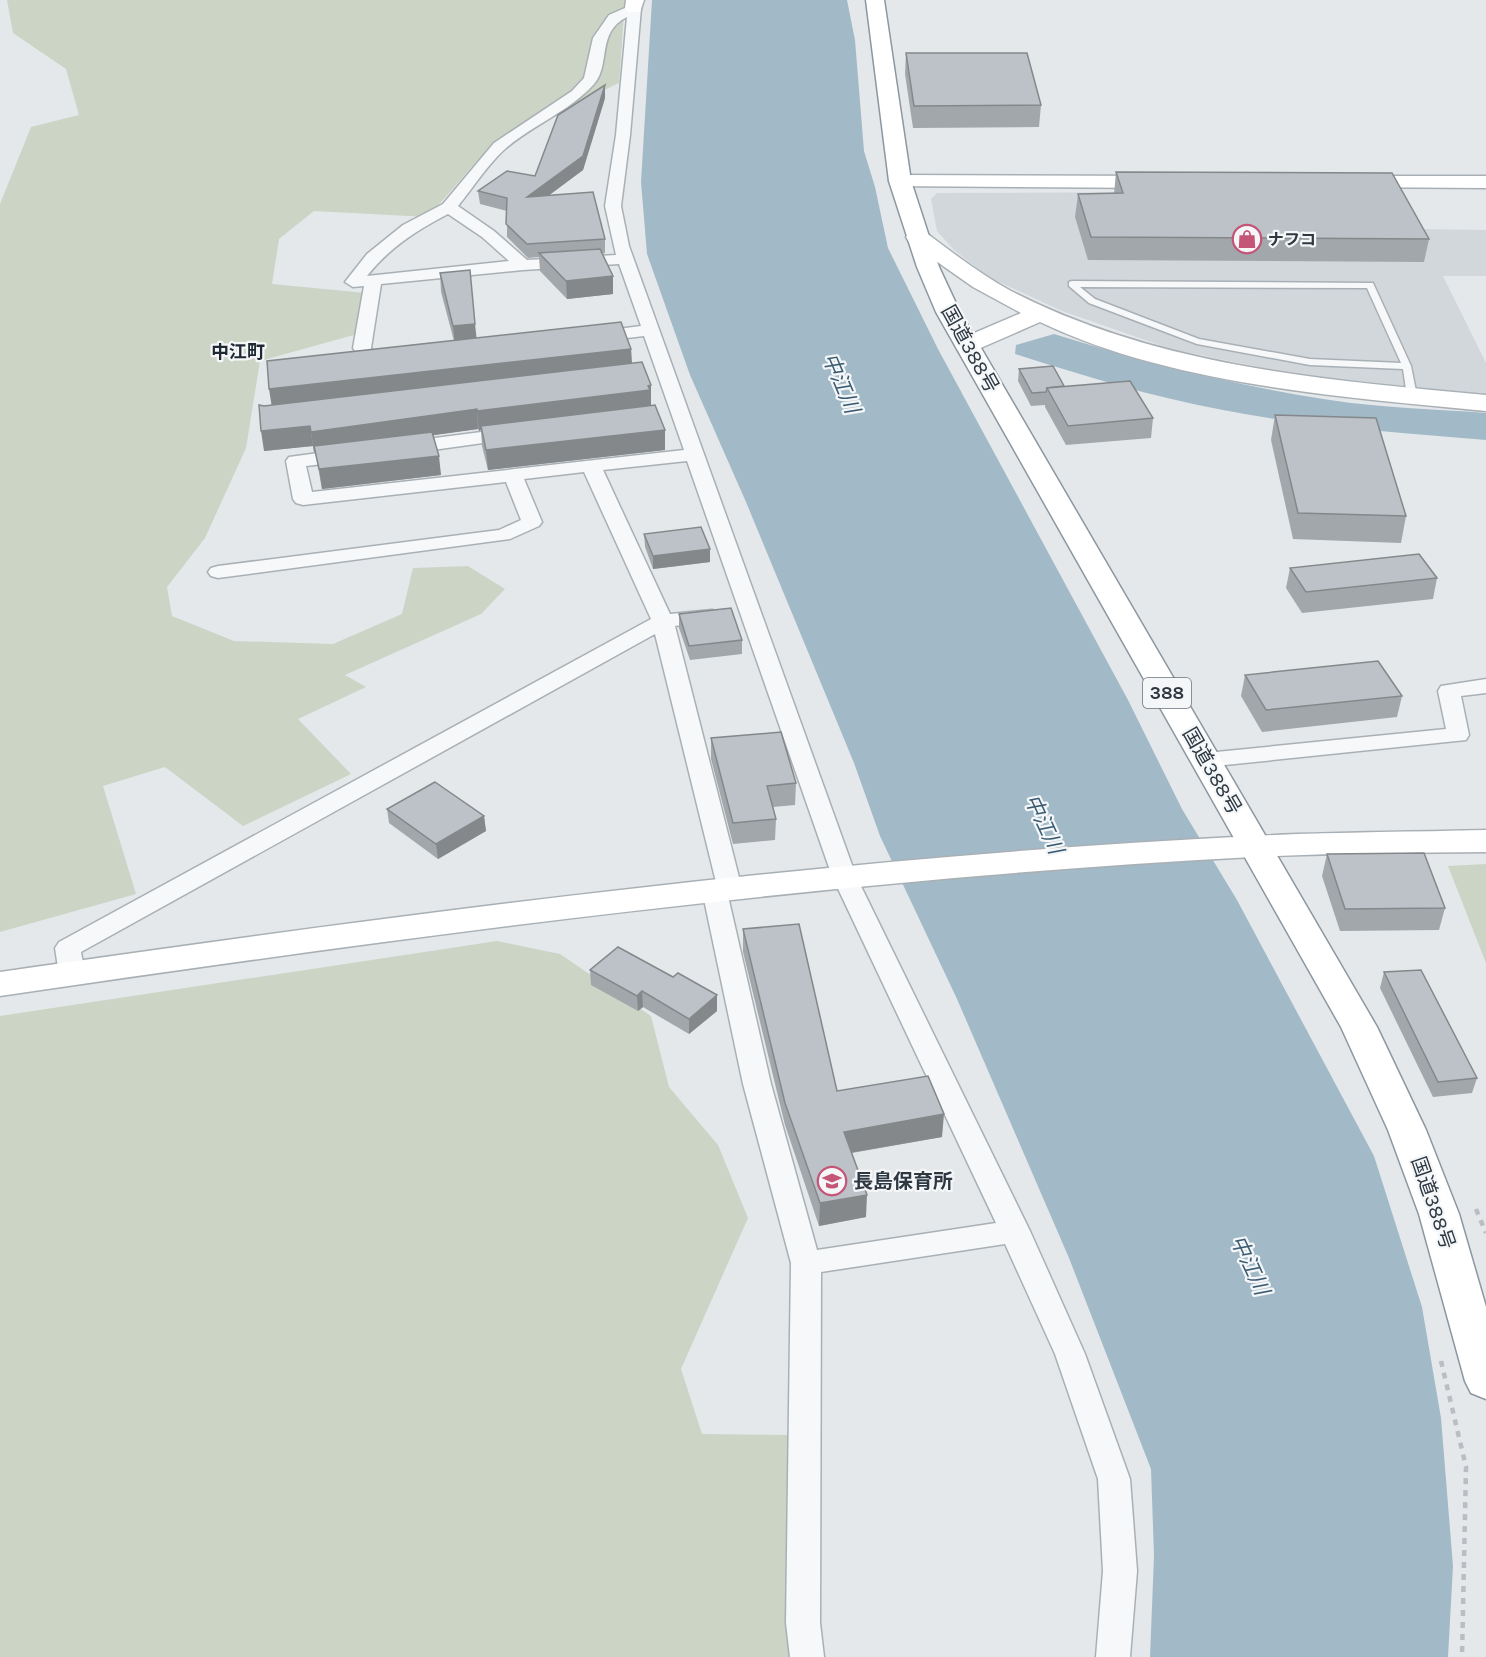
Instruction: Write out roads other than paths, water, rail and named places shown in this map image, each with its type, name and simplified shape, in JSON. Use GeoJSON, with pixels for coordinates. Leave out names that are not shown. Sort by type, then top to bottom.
{"type":"FeatureCollection","features":[{"type":"Feature","properties":{"kind":"main road","name":"国道388号"},"geometry":{"type":"LineString","coordinates":[[875,0],[900,182],[917,237],[938,290],[967,345],[1206,760],[1243,848],[1359,1027],[1407,1130],[1439,1214],[1486,1381]]}},
{"type":"Feature","properties":{"kind":"main road"},"geometry":{"type":"LineString","coordinates":[[900,182],[1185,182]]}},
{"type":"Feature","properties":{"kind":"main road"},"geometry":{"type":"LineString","coordinates":[[1336,182],[1486,182]]}},
{"type":"Feature","properties":{"kind":"main road"},"geometry":{"type":"LineString","coordinates":[[917,237],[965,273],[1005,296],[1042,313],[1121,343],[1228,371],[1313,386],[1486,403]]}},
{"type":"Feature","properties":{"kind":"main road"},"geometry":{"type":"LineString","coordinates":[[967,345],[1042,313]]}},
{"type":"Feature","properties":{"kind":"main road"},"geometry":{"type":"LineString","coordinates":[[0,984],[350,933],[844,876],[1243,848],[1486,841]]}},
{"type":"Feature","properties":{"kind":"street"},"geometry":{"type":"LineString","coordinates":[[626,259],[353,282],[373,257],[409,228],[449,207],[499,146],[577,94],[591,79],[600,38],[614,18],[634,4]]}},
{"type":"Feature","properties":{"kind":"street"},"geometry":{"type":"LineString","coordinates":[[634,4],[623,135],[614,206],[626,259],[844,876],[1015,1231],[1070,1354],[1114,1479],[1120,1571],[1113,1657]]}},
{"type":"Feature","properties":{"kind":"street"},"geometry":{"type":"LineString","coordinates":[[449,207],[488,234],[523,266]]}},
{"type":"Feature","properties":{"kind":"street"},"geometry":{"type":"LineString","coordinates":[[371,362],[362,348],[373,280]]}},
{"type":"Feature","properties":{"kind":"street"},"geometry":{"type":"LineString","coordinates":[[579,338],[652,330]]}},
{"type":"Feature","properties":{"kind":"street"},"geometry":{"type":"LineString","coordinates":[[348,364],[394,359]]}},
{"type":"Feature","properties":{"kind":"street"},"geometry":{"type":"LineString","coordinates":[[642,374],[666,371]]}},
{"type":"Feature","properties":{"kind":"street"},"geometry":{"type":"LineString","coordinates":[[656,416],[681,413]]}},
{"type":"Feature","properties":{"kind":"street"},"geometry":{"type":"LineString","coordinates":[[389,450],[529,432]]}},
{"type":"Feature","properties":{"kind":"street"},"geometry":{"type":"LineString","coordinates":[[366,453],[296,461],[303,499],[695,454]]}},
{"type":"Feature","properties":{"kind":"street"},"geometry":{"type":"LineString","coordinates":[[591,466],[663,621],[722,890],[757,1084],[806,1263],[803,1623],[807,1657]]}},
{"type":"Feature","properties":{"kind":"street"},"geometry":{"type":"LineString","coordinates":[[218,572],[503,535],[532,522],[513,475]]}},
{"type":"Feature","properties":{"kind":"street"},"geometry":{"type":"LineString","coordinates":[[72,974],[68,948],[663,621],[751,612]]}},
{"type":"Feature","properties":{"kind":"street"},"geometry":{"type":"LineString","coordinates":[[1206,760],[1458,735],[1449,691],[1486,686]]}},
{"type":"Feature","properties":{"kind":"street"},"geometry":{"type":"LineString","coordinates":[[806,1263],[1015,1231]]}},
{"type":"Feature","properties":{"kind":"lane"},"geometry":{"type":"LineString","coordinates":[[1407,366],[1310,362],[1197,341],[1092,301],[1072,284],[1370,285],[1407,366],[1412,396]]}},
{"type":"Feature","properties":{"kind":"water","name":"中江川"},"geometry":{"type":"Polygon","coordinates":[[[652,0],[847,0],[855,40],[864,151],[875,187],[888,248],[938,349],[1128,700],[1182,809],[1237,900],[1374,1156],[1422,1307],[1441,1418],[1453,1566],[1448,1657],[1150,1657],[1154,1556],[1151,1469],[1069,1258],[957,999],[880,836],[854,763],[746,502],[690,375],[647,254],[641,182],[652,0]]]}},
{"type":"Feature","properties":{"kind":"water"},"geometry":{"type":"Polygon","coordinates":[[[1054,334],[1122,354],[1260,388],[1369,405],[1486,413],[1486,440],[1321,425],[1255,416],[1144,392],[1015,354],[1016,345],[1054,334]]]}},
{"type":"Feature","properties":{"kind":"place","name":"ナフコ"},"geometry":{"type":"Point","coordinates":[1247,239]}},
{"type":"Feature","properties":{"kind":"place","name":"長島保育所"},"geometry":{"type":"Point","coordinates":[832,1181]}},
{"type":"Feature","properties":{"kind":"district","name":"中江町"},"geometry":{"type":"Point","coordinates":[238,352]}}]}
